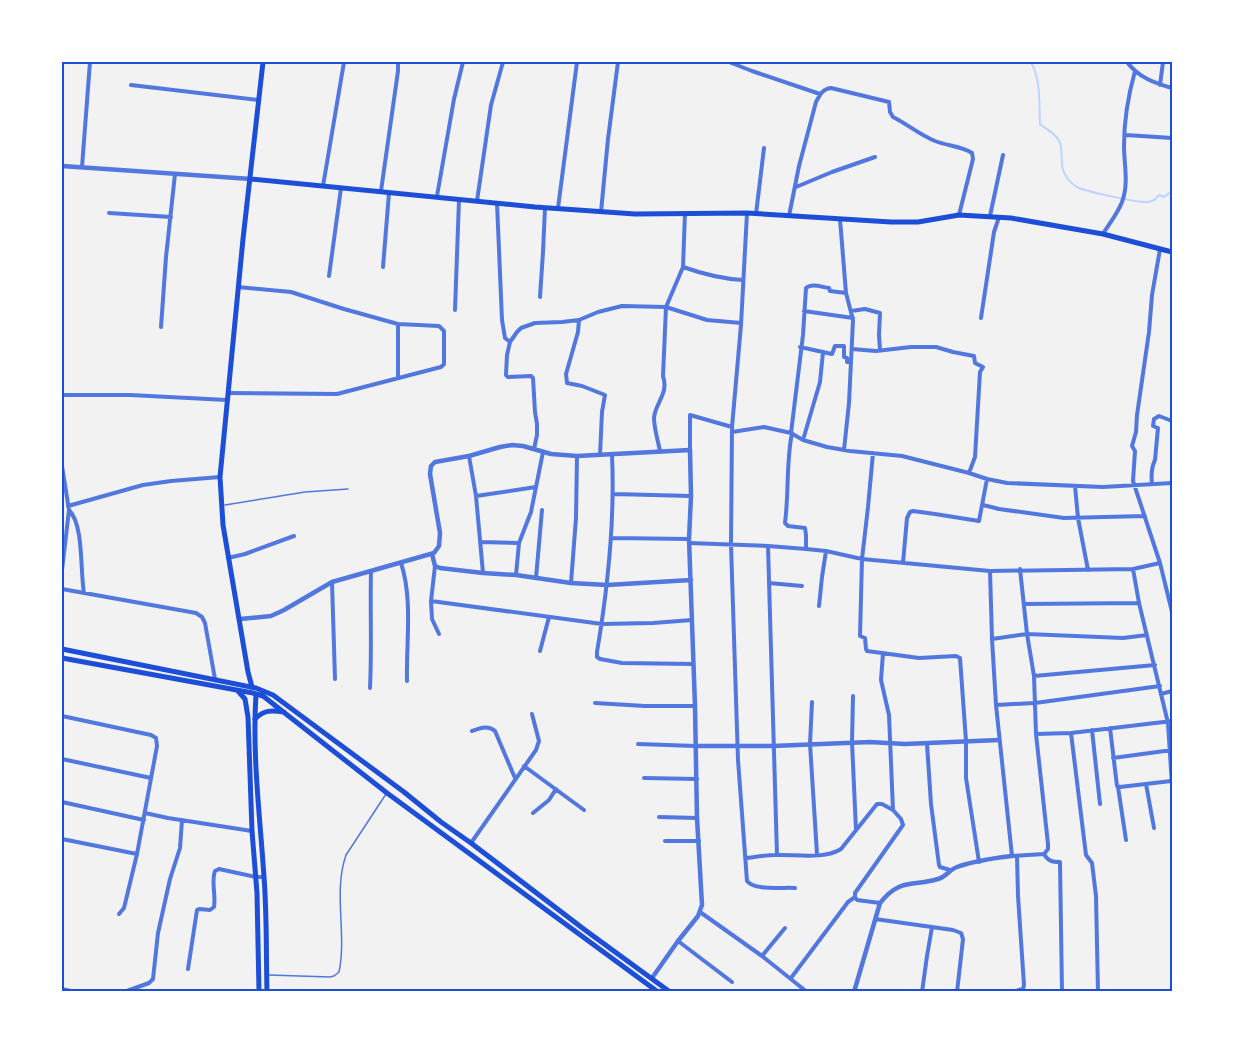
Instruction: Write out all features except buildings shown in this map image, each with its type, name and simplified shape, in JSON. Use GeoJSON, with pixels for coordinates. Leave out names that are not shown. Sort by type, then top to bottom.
{"type":"FeatureCollection","features":[{"type":"Feature","properties":{"kind":"main road"},"geometry":{"type":"LineString","coordinates":[[263,62],[220,477],[221,506],[228,558],[253,691],[257,793],[264,877],[267,992]]}},
{"type":"Feature","properties":{"kind":"main road"},"geometry":{"type":"LineString","coordinates":[[251,179],[545,208],[635,214],[747,213],[891,222],[911,222],[959,215],[990,216],[1103,234],[1173,252]]}},
{"type":"Feature","properties":{"kind":"main road"},"geometry":{"type":"LineString","coordinates":[[62,649],[215,680],[253,691],[270,701],[387,793],[656,991]]}},
{"type":"Feature","properties":{"kind":"main road"},"geometry":{"type":"LineString","coordinates":[[62,658],[238,691],[266,691],[670,992]]}},
{"type":"Feature","properties":{"kind":"main road"},"geometry":{"type":"LineString","coordinates":[[238,691],[245,699],[248,717],[252,831],[257,893],[259,992]]}},
{"type":"Feature","properties":{"kind":"main road"},"geometry":{"type":"LineString","coordinates":[[248,717],[253,691]]}},
{"type":"Feature","properties":{"kind":"main road"},"geometry":{"type":"LineString","coordinates":[[255,721],[264,711],[285,713]]}},
{"type":"Feature","properties":{"kind":"main road"},"geometry":{"type":"LineString","coordinates":[[487,866],[491,865],[491,859]]}},
{"type":"Feature","properties":{"kind":"main road"},"geometry":{"type":"LineString","coordinates":[[501,876],[502,872],[507,870]]}},
{"type":"Feature","properties":{"kind":"street"},"geometry":{"type":"LineString","coordinates":[[82,167],[90,62]]}},
{"type":"Feature","properties":{"kind":"street"},"geometry":{"type":"LineString","coordinates":[[322,186],[344,62]]}},
{"type":"Feature","properties":{"kind":"street"},"geometry":{"type":"LineString","coordinates":[[381,191],[398,62]]}},
{"type":"Feature","properties":{"kind":"street"},"geometry":{"type":"LineString","coordinates":[[437,196],[463,62]]}},
{"type":"Feature","properties":{"kind":"street"},"geometry":{"type":"LineString","coordinates":[[477,201],[491,105],[503,62]]}},
{"type":"Feature","properties":{"kind":"street"},"geometry":{"type":"LineString","coordinates":[[558,208],[578,62]]}},
{"type":"Feature","properties":{"kind":"street"},"geometry":{"type":"LineString","coordinates":[[601,212],[618,62]]}},
{"type":"Feature","properties":{"kind":"street"},"geometry":{"type":"LineString","coordinates":[[732,62],[820,94]]}},
{"type":"Feature","properties":{"kind":"street"},"geometry":{"type":"LineString","coordinates":[[1160,85],[1163,62]]}},
{"type":"Feature","properties":{"kind":"street"},"geometry":{"type":"LineString","coordinates":[[1129,63],[1135,71],[1150,81],[1173,88]]}},
{"type":"Feature","properties":{"kind":"street"},"geometry":{"type":"LineString","coordinates":[[1103,234],[1124,198],[1126,111],[1135,71]]}},
{"type":"Feature","properties":{"kind":"street"},"geometry":{"type":"LineString","coordinates":[[131,85],[259,100]]}},
{"type":"Feature","properties":{"kind":"street"},"geometry":{"type":"LineString","coordinates":[[789,216],[816,102],[820,94],[831,88],[889,102],[893,117],[926,137],[972,153],[973,159],[959,215]]}},
{"type":"Feature","properties":{"kind":"street"},"geometry":{"type":"LineString","coordinates":[[1126,135],[1173,138]]}},
{"type":"Feature","properties":{"kind":"street"},"geometry":{"type":"LineString","coordinates":[[756,214],[764,148]]}},
{"type":"Feature","properties":{"kind":"street"},"geometry":{"type":"LineString","coordinates":[[990,216],[1003,155]]}},
{"type":"Feature","properties":{"kind":"street"},"geometry":{"type":"LineString","coordinates":[[795,188],[875,157]]}},
{"type":"Feature","properties":{"kind":"street"},"geometry":{"type":"LineString","coordinates":[[62,166],[251,179]]}},
{"type":"Feature","properties":{"kind":"street"},"geometry":{"type":"LineString","coordinates":[[161,327],[175,174]]}},
{"type":"Feature","properties":{"kind":"street"},"geometry":{"type":"LineString","coordinates":[[329,276],[341,189]]}},
{"type":"Feature","properties":{"kind":"street"},"geometry":{"type":"LineString","coordinates":[[383,267],[389,192]]}},
{"type":"Feature","properties":{"kind":"street"},"geometry":{"type":"LineString","coordinates":[[455,310],[459,200]]}},
{"type":"Feature","properties":{"kind":"street"},"geometry":{"type":"LineString","coordinates":[[497,203],[502,320],[505,338],[510,342]]}},
{"type":"Feature","properties":{"kind":"street"},"geometry":{"type":"LineString","coordinates":[[540,297],[545,208]]}},
{"type":"Feature","properties":{"kind":"street"},"geometry":{"type":"LineString","coordinates":[[109,213],[171,218]]}},
{"type":"Feature","properties":{"kind":"street"},"geometry":{"type":"LineString","coordinates":[[660,452],[654,419],[663,395],[666,307],[682,267],[685,213]]}},
{"type":"Feature","properties":{"kind":"street"},"geometry":{"type":"LineString","coordinates":[[747,213],[732,429],[731,545],[738,760],[747,881],[759,887],[795,888]]}},
{"type":"Feature","properties":{"kind":"street"},"geometry":{"type":"LineString","coordinates":[[981,318],[994,232],[999,217]]}},
{"type":"Feature","properties":{"kind":"street"},"geometry":{"type":"LineString","coordinates":[[840,219],[846,293],[853,319],[844,450]]}},
{"type":"Feature","properties":{"kind":"street"},"geometry":{"type":"LineString","coordinates":[[1160,249],[1152,295],[1136,432],[1132,446],[1135,451],[1134,485],[1160,563],[1173,612]]}},
{"type":"Feature","properties":{"kind":"street"},"geometry":{"type":"LineString","coordinates":[[682,267],[709,276],[743,280]]}},
{"type":"Feature","properties":{"kind":"street"},"geometry":{"type":"LineString","coordinates":[[806,549],[805,528],[788,526],[785,523],[791,433],[806,288],[809,286],[829,288],[830,291],[846,293]]}},
{"type":"Feature","properties":{"kind":"street"},"geometry":{"type":"LineString","coordinates":[[228,393],[337,394],[441,367],[444,364],[444,332],[439,326],[398,324],[291,292],[238,287]]}},
{"type":"Feature","properties":{"kind":"street"},"geometry":{"type":"LineString","coordinates":[[534,449],[537,423],[533,378],[506,375],[510,342],[521,328],[535,323],[579,320],[622,306],[666,307],[707,320],[741,323]]}},
{"type":"Feature","properties":{"kind":"street"},"geometry":{"type":"LineString","coordinates":[[851,311],[865,309],[880,312],[880,350]]}},
{"type":"Feature","properties":{"kind":"street"},"geometry":{"type":"LineString","coordinates":[[804,311],[853,319]]}},
{"type":"Feature","properties":{"kind":"street"},"geometry":{"type":"LineString","coordinates":[[579,320],[566,381],[605,395],[600,456]]}},
{"type":"Feature","properties":{"kind":"street"},"geometry":{"type":"LineString","coordinates":[[398,324],[398,378]]}},
{"type":"Feature","properties":{"kind":"street"},"geometry":{"type":"LineString","coordinates":[[800,347],[832,354],[835,346],[844,346],[844,356],[847,362],[851,361]]}},
{"type":"Feature","properties":{"kind":"street"},"geometry":{"type":"LineString","coordinates":[[852,350],[936,347],[974,356],[975,363],[983,367],[980,372],[975,457],[969,473]]}},
{"type":"Feature","properties":{"kind":"street"},"geometry":{"type":"LineString","coordinates":[[803,440],[820,382],[823,352]]}},
{"type":"Feature","properties":{"kind":"street"},"geometry":{"type":"LineString","coordinates":[[62,395],[130,395],[228,400]]}},
{"type":"Feature","properties":{"kind":"street"},"geometry":{"type":"LineString","coordinates":[[652,978],[700,912],[702,897],[697,818],[689,541],[690,415],[732,429],[764,427],[791,433],[803,440],[827,447],[915,459],[1006,483],[1103,487],[1173,483]]}},
{"type":"Feature","properties":{"kind":"street"},"geometry":{"type":"LineString","coordinates":[[1152,484],[1151,473],[1155,460],[1158,428],[1153,425],[1154,419],[1159,416],[1173,421]]}},
{"type":"Feature","properties":{"kind":"street"},"geometry":{"type":"LineString","coordinates":[[240,619],[277,614],[332,582],[432,554],[439,546],[440,533],[430,474],[431,466],[440,461],[469,456],[506,445],[517,445],[551,454],[577,456],[690,450]]}},
{"type":"Feature","properties":{"kind":"street"},"geometry":{"type":"LineString","coordinates":[[516,575],[519,543],[531,512],[543,452]]}},
{"type":"Feature","properties":{"kind":"street"},"geometry":{"type":"LineString","coordinates":[[873,453],[861,559],[860,636],[865,639],[867,651],[919,658],[957,656],[961,660],[966,778],[979,862]]}},
{"type":"Feature","properties":{"kind":"street"},"geometry":{"type":"LineString","coordinates":[[612,455],[614,494],[611,538],[597,657],[622,663],[693,664]]}},
{"type":"Feature","properties":{"kind":"street"},"geometry":{"type":"LineString","coordinates":[[469,456],[476,496],[483,573]]}},
{"type":"Feature","properties":{"kind":"street"},"geometry":{"type":"LineString","coordinates":[[571,583],[576,518],[577,456]]}},
{"type":"Feature","properties":{"kind":"street"},"geometry":{"type":"LineString","coordinates":[[62,466],[69,508],[62,570]]}},
{"type":"Feature","properties":{"kind":"street"},"geometry":{"type":"LineString","coordinates":[[69,508],[152,484],[220,477]]}},
{"type":"Feature","properties":{"kind":"street"},"geometry":{"type":"LineString","coordinates":[[903,563],[907,518],[910,513],[935,513],[977,522],[980,519],[987,479]]}},
{"type":"Feature","properties":{"kind":"street"},"geometry":{"type":"LineString","coordinates":[[1075,486],[1078,518],[1088,570]]}},
{"type":"Feature","properties":{"kind":"street"},"geometry":{"type":"LineString","coordinates":[[476,496],[536,487]]}},
{"type":"Feature","properties":{"kind":"street"},"geometry":{"type":"LineString","coordinates":[[614,494],[691,496]]}},
{"type":"Feature","properties":{"kind":"street"},"geometry":{"type":"LineString","coordinates":[[983,505],[1047,516],[1078,518],[1145,516]]}},
{"type":"Feature","properties":{"kind":"street"},"geometry":{"type":"LineString","coordinates":[[69,508],[78,526],[84,593]]}},
{"type":"Feature","properties":{"kind":"street"},"geometry":{"type":"LineString","coordinates":[[536,578],[542,510]]}},
{"type":"Feature","properties":{"kind":"street"},"geometry":{"type":"LineString","coordinates":[[228,558],[294,536]]}},
{"type":"Feature","properties":{"kind":"street"},"geometry":{"type":"LineString","coordinates":[[611,538],[806,549],[861,559],[990,571],[1133,569],[1160,563]]}},
{"type":"Feature","properties":{"kind":"street"},"geometry":{"type":"LineString","coordinates":[[481,542],[519,543]]}},
{"type":"Feature","properties":{"kind":"street"},"geometry":{"type":"LineString","coordinates":[[768,546],[777,855]]}},
{"type":"Feature","properties":{"kind":"street"},"geometry":{"type":"LineString","coordinates":[[819,606],[826,551]]}},
{"type":"Feature","properties":{"kind":"street"},"geometry":{"type":"LineString","coordinates":[[432,554],[435,566],[431,601],[432,619],[439,634]]}},
{"type":"Feature","properties":{"kind":"street"},"geometry":{"type":"LineString","coordinates":[[401,563],[406,584],[407,681]]}},
{"type":"Feature","properties":{"kind":"street"},"geometry":{"type":"LineString","coordinates":[[435,566],[571,583],[607,585],[691,580]]}},
{"type":"Feature","properties":{"kind":"street"},"geometry":{"type":"LineString","coordinates":[[854,992],[880,903],[890,891],[897,887],[937,880],[959,866],[1014,856],[1044,854],[1048,849],[1036,734],[1035,676],[1027,634],[1020,569]]}},
{"type":"Feature","properties":{"kind":"street"},"geometry":{"type":"LineString","coordinates":[[1118,787],[1172,782],[1170,722],[1161,694],[1133,569]]}},
{"type":"Feature","properties":{"kind":"street"},"geometry":{"type":"LineString","coordinates":[[370,688],[371,571]]}},
{"type":"Feature","properties":{"kind":"street"},"geometry":{"type":"LineString","coordinates":[[990,571],[999,740],[1022,940],[1024,985],[1023,989],[1012,992]]}},
{"type":"Feature","properties":{"kind":"street"},"geometry":{"type":"LineString","coordinates":[[332,582],[335,679]]}},
{"type":"Feature","properties":{"kind":"street"},"geometry":{"type":"LineString","coordinates":[[769,583],[802,586]]}},
{"type":"Feature","properties":{"kind":"street"},"geometry":{"type":"LineString","coordinates":[[62,590],[196,613],[205,623],[215,680]]}},
{"type":"Feature","properties":{"kind":"street"},"geometry":{"type":"LineString","coordinates":[[431,601],[602,624],[693,620]]}},
{"type":"Feature","properties":{"kind":"street"},"geometry":{"type":"LineString","coordinates":[[1024,604],[1140,603]]}},
{"type":"Feature","properties":{"kind":"street"},"geometry":{"type":"LineString","coordinates":[[540,651],[549,617]]}},
{"type":"Feature","properties":{"kind":"street"},"geometry":{"type":"LineString","coordinates":[[992,639],[1027,634],[1123,638],[1147,635]]}},
{"type":"Feature","properties":{"kind":"street"},"geometry":{"type":"LineString","coordinates":[[883,653],[881,680],[889,715],[894,810]]}},
{"type":"Feature","properties":{"kind":"street"},"geometry":{"type":"LineString","coordinates":[[1035,676],[1155,665]]}},
{"type":"Feature","properties":{"kind":"street"},"geometry":{"type":"LineString","coordinates":[[996,705],[1035,703],[1160,686]]}},
{"type":"Feature","properties":{"kind":"street"},"geometry":{"type":"LineString","coordinates":[[1161,694],[1173,691]]}},
{"type":"Feature","properties":{"kind":"street"},"geometry":{"type":"LineString","coordinates":[[853,696],[852,742],[856,830]]}},
{"type":"Feature","properties":{"kind":"street"},"geometry":{"type":"LineString","coordinates":[[812,702],[810,744],[817,855]]}},
{"type":"Feature","properties":{"kind":"street"},"geometry":{"type":"LineString","coordinates":[[595,703],[695,706]]}},
{"type":"Feature","properties":{"kind":"street"},"geometry":{"type":"LineString","coordinates":[[471,843],[536,750],[539,741],[532,714]]}},
{"type":"Feature","properties":{"kind":"street"},"geometry":{"type":"LineString","coordinates":[[62,716],[151,735],[158,742],[137,854],[124,908],[119,914]]}},
{"type":"Feature","properties":{"kind":"street"},"geometry":{"type":"LineString","coordinates":[[1036,734],[1071,733],[1170,722]]}},
{"type":"Feature","properties":{"kind":"street"},"geometry":{"type":"LineString","coordinates":[[472,731],[489,727],[495,731],[516,779]]}},
{"type":"Feature","properties":{"kind":"street"},"geometry":{"type":"LineString","coordinates":[[1110,728],[1126,840]]}},
{"type":"Feature","properties":{"kind":"street"},"geometry":{"type":"LineString","coordinates":[[1092,730],[1100,804]]}},
{"type":"Feature","properties":{"kind":"street"},"geometry":{"type":"LineString","coordinates":[[1071,733],[1086,855],[1092,863],[1096,896],[1098,992]]}},
{"type":"Feature","properties":{"kind":"street"},"geometry":{"type":"LineString","coordinates":[[638,744],[773,746],[852,742],[927,744],[999,740]]}},
{"type":"Feature","properties":{"kind":"street"},"geometry":{"type":"LineString","coordinates":[[927,744],[931,804],[939,865],[950,870]]}},
{"type":"Feature","properties":{"kind":"street"},"geometry":{"type":"LineString","coordinates":[[1113,758],[1172,750]]}},
{"type":"Feature","properties":{"kind":"street"},"geometry":{"type":"LineString","coordinates":[[62,759],[151,778]]}},
{"type":"Feature","properties":{"kind":"street"},"geometry":{"type":"LineString","coordinates":[[524,766],[584,810]]}},
{"type":"Feature","properties":{"kind":"street"},"geometry":{"type":"LineString","coordinates":[[644,778],[697,779]]}},
{"type":"Feature","properties":{"kind":"street"},"geometry":{"type":"LineString","coordinates":[[1146,784],[1154,828]]}},
{"type":"Feature","properties":{"kind":"street"},"geometry":{"type":"LineString","coordinates":[[533,813],[549,800],[555,789]]}},
{"type":"Feature","properties":{"kind":"street"},"geometry":{"type":"LineString","coordinates":[[62,802],[144,820]]}},
{"type":"Feature","properties":{"kind":"street"},"geometry":{"type":"LineString","coordinates":[[746,858],[817,855],[837,851],[877,804],[894,810],[903,822],[903,828],[855,895],[791,978]]}},
{"type":"Feature","properties":{"kind":"street"},"geometry":{"type":"LineString","coordinates":[[145,813],[252,831]]}},
{"type":"Feature","properties":{"kind":"street"},"geometry":{"type":"LineString","coordinates":[[658,817],[697,818]]}},
{"type":"Feature","properties":{"kind":"street"},"geometry":{"type":"LineString","coordinates":[[124,992],[149,983],[153,979],[158,933],[170,879],[180,848],[182,820]]}},
{"type":"Feature","properties":{"kind":"street"},"geometry":{"type":"LineString","coordinates":[[62,839],[137,854]]}},
{"type":"Feature","properties":{"kind":"street"},"geometry":{"type":"LineString","coordinates":[[665,841],[699,841]]}},
{"type":"Feature","properties":{"kind":"street"},"geometry":{"type":"LineString","coordinates":[[1044,854],[1051,862],[1060,862],[1062,992]]}},
{"type":"Feature","properties":{"kind":"street"},"geometry":{"type":"LineString","coordinates":[[188,969],[197,910],[210,910],[214,907],[213,876],[215,871],[219,869],[264,877]]}},
{"type":"Feature","properties":{"kind":"street"},"geometry":{"type":"LineString","coordinates":[[855,895],[857,900],[880,903]]}},
{"type":"Feature","properties":{"kind":"street"},"geometry":{"type":"LineString","coordinates":[[700,912],[762,956],[807,992]]}},
{"type":"Feature","properties":{"kind":"street"},"geometry":{"type":"LineString","coordinates":[[875,919],[959,932],[963,939],[957,992]]}},
{"type":"Feature","properties":{"kind":"street"},"geometry":{"type":"LineString","coordinates":[[922,992],[932,927]]}},
{"type":"Feature","properties":{"kind":"street"},"geometry":{"type":"LineString","coordinates":[[762,956],[785,928]]}},
{"type":"Feature","properties":{"kind":"street"},"geometry":{"type":"LineString","coordinates":[[678,941],[732,982]]}},
{"type":"Feature","properties":{"kind":"street"},"geometry":{"type":"LineString","coordinates":[[62,989],[75,992]]}},
{"type":"Feature","properties":{"kind":"lane"},"geometry":{"type":"LineString","coordinates":[[221,506],[305,492],[348,489]]}},
{"type":"Feature","properties":{"kind":"lane"},"geometry":{"type":"LineString","coordinates":[[267,975],[330,977],[339,972],[343,865],[346,855],[387,793]]}},
{"type":"Feature","properties":{"kind":"waterway"},"geometry":{"type":"LineString","coordinates":[[1031,62],[1038,84],[1040,124],[1059,140],[1063,170],[1073,184],[1093,192],[1143,202],[1152,201],[1159,195],[1164,197],[1172,191]]}}]}
